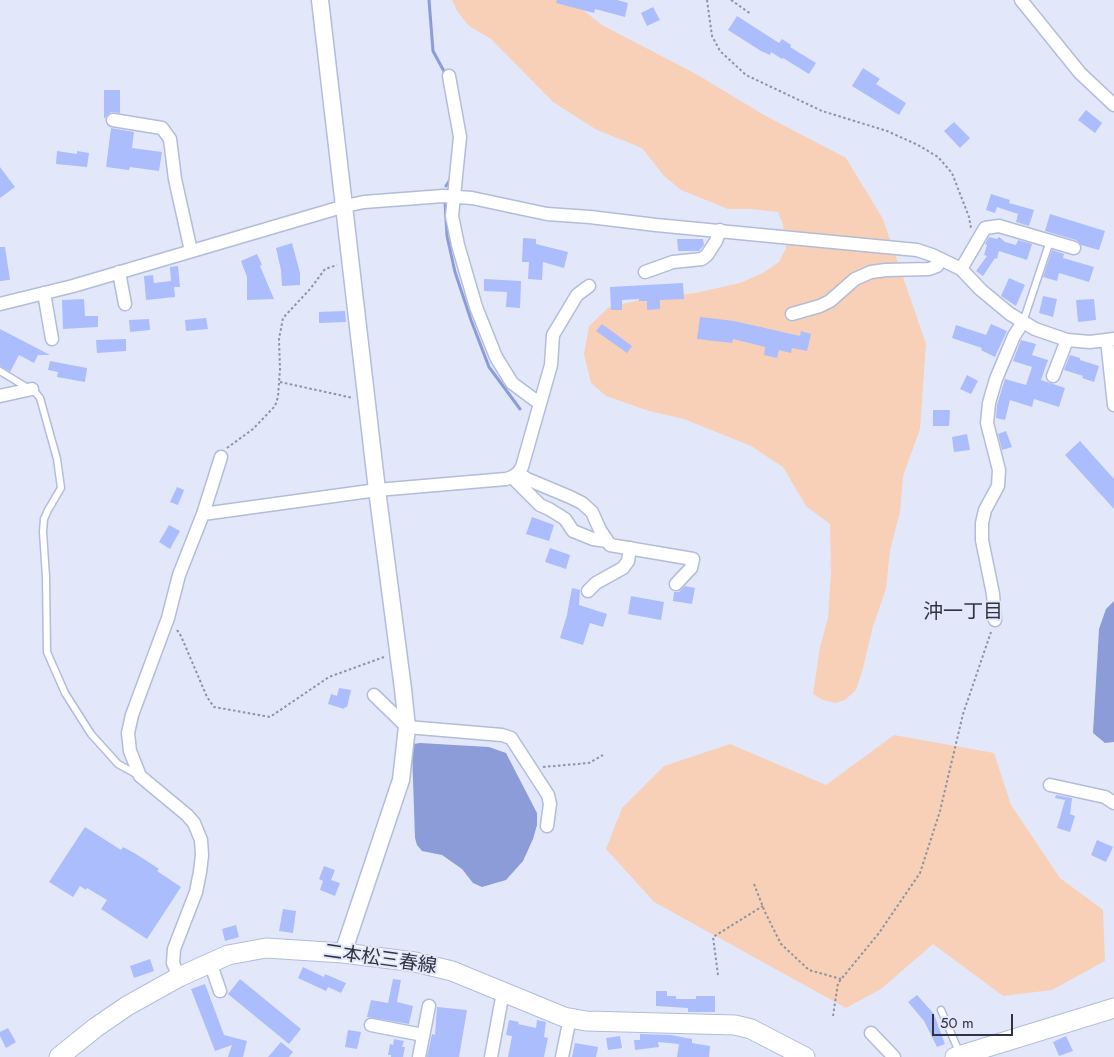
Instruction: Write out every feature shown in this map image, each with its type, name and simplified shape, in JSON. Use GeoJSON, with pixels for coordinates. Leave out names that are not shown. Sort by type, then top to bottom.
{"type":"FeatureCollection","features":[{"type":"Feature","properties":{"kind":"main road","name":"二本松三春線"},"geometry":{"type":"LineString","coordinates":[[59,1057],[95,1028],[127,1006],[179,977],[228,954],[266,948],[343,953],[415,962],[443,969],[564,1017],[586,1020],[734,1026],[751,1030],[805,1057]]}},
{"type":"Feature","properties":{"kind":"main road"},"geometry":{"type":"LineString","coordinates":[[958,1056],[996,1050],[1114,1008]]}},
{"type":"Feature","properties":{"kind":"street"},"geometry":{"type":"LineString","coordinates":[[320,0],[377,490],[407,727],[402,780],[343,953]]}},
{"type":"Feature","properties":{"kind":"street"},"geometry":{"type":"LineString","coordinates":[[1021,0],[1080,73],[1114,105]]}},
{"type":"Feature","properties":{"kind":"street"},"geometry":{"type":"LineString","coordinates":[[449,76],[460,137],[452,216],[458,245],[476,306],[493,348],[512,383],[539,403]]}},
{"type":"Feature","properties":{"kind":"street"},"geometry":{"type":"LineString","coordinates":[[113,120],[162,128],[170,139],[175,179],[191,251]]}},
{"type":"Feature","properties":{"kind":"street"},"geometry":{"type":"LineString","coordinates":[[0,304],[119,272],[345,206],[364,202],[430,196],[472,198],[547,214],[916,250],[961,269],[981,290],[1010,314],[1035,330],[1067,340],[1090,342],[1111,339],[1114,405]]}},
{"type":"Feature","properties":{"kind":"street"},"geometry":{"type":"LineString","coordinates":[[961,269],[985,228],[994,226],[1074,248]]}},
{"type":"Feature","properties":{"kind":"street"},"geometry":{"type":"LineString","coordinates":[[645,272],[673,262],[702,259],[716,241],[720,230]]}},
{"type":"Feature","properties":{"kind":"street"},"geometry":{"type":"LineString","coordinates":[[792,314],[830,301],[855,280],[872,272],[929,269],[937,266],[941,259]]}},
{"type":"Feature","properties":{"kind":"street"},"geometry":{"type":"LineString","coordinates":[[119,272],[125,304]]}},
{"type":"Feature","properties":{"kind":"street"},"geometry":{"type":"LineString","coordinates":[[203,514],[377,490],[506,480],[515,475],[522,467],[551,365],[553,335],[577,295],[589,286]]}},
{"type":"Feature","properties":{"kind":"street"},"geometry":{"type":"LineString","coordinates":[[44,293],[52,339]]}},
{"type":"Feature","properties":{"kind":"street"},"geometry":{"type":"LineString","coordinates":[[995,620],[994,594],[982,540],[982,532],[985,510],[998,486],[999,470],[987,423],[989,403],[996,379],[1014,336],[1023,322]]}},
{"type":"Feature","properties":{"kind":"street"},"geometry":{"type":"LineString","coordinates":[[1053,376],[1067,340]]}},
{"type":"Feature","properties":{"kind":"street"},"geometry":{"type":"LineString","coordinates":[[0,396],[32,389]]}},
{"type":"Feature","properties":{"kind":"street"},"geometry":{"type":"LineString","coordinates":[[179,977],[173,964],[174,949],[197,886],[202,855],[201,840],[194,823],[187,815],[140,776],[128,741],[130,723],[168,618],[179,575],[203,514],[222,457]]}},
{"type":"Feature","properties":{"kind":"street"},"geometry":{"type":"LineString","coordinates":[[515,475],[540,505],[549,508],[565,519],[573,531],[593,540],[607,541]]}},
{"type":"Feature","properties":{"kind":"street"},"geometry":{"type":"LineString","coordinates":[[515,475],[570,496],[582,503],[592,512],[610,545],[693,559],[691,568],[676,584]]}},
{"type":"Feature","properties":{"kind":"street"},"geometry":{"type":"LineString","coordinates":[[588,591],[596,582],[623,568],[628,561],[630,548]]}},
{"type":"Feature","properties":{"kind":"street"},"geometry":{"type":"LineString","coordinates":[[374,695],[407,727],[511,738],[548,795],[550,804],[546,826]]}},
{"type":"Feature","properties":{"kind":"street"},"geometry":{"type":"LineString","coordinates":[[1050,785],[1105,797],[1114,803]]}},
{"type":"Feature","properties":{"kind":"street"},"geometry":{"type":"LineString","coordinates":[[210,962],[220,991]]}},
{"type":"Feature","properties":{"kind":"street"},"geometry":{"type":"LineString","coordinates":[[491,1057],[503,992]]}},
{"type":"Feature","properties":{"kind":"street"},"geometry":{"type":"LineString","coordinates":[[419,1057],[429,1006]]}},
{"type":"Feature","properties":{"kind":"street"},"geometry":{"type":"LineString","coordinates":[[562,1057],[570,1018]]}},
{"type":"Feature","properties":{"kind":"street"},"geometry":{"type":"LineString","coordinates":[[371,1025],[423,1035]]}},
{"type":"Feature","properties":{"kind":"street"},"geometry":{"type":"LineString","coordinates":[[871,1033],[894,1057]]}},
{"type":"Feature","properties":{"kind":"lane"},"geometry":{"type":"LineString","coordinates":[[1023,322],[1050,241]]}},
{"type":"Feature","properties":{"kind":"lane"},"geometry":{"type":"LineString","coordinates":[[0,371],[32,389],[40,398],[57,459],[61,488],[44,519],[43,532],[46,577],[46,652],[65,693],[91,734],[118,764],[140,776]]}},
{"type":"Feature","properties":{"kind":"lane"},"geometry":{"type":"LineString","coordinates":[[941,1010],[958,1056]]}},
{"type":"Feature","properties":{"kind":"path"},"geometry":{"type":"LineString","coordinates":[[707,0],[712,36],[720,51],[746,75],[822,111],[886,131],[938,157],[952,173],[969,217],[975,246]]}},
{"type":"Feature","properties":{"kind":"path"},"geometry":{"type":"LineString","coordinates":[[731,0],[751,14]]}},
{"type":"Feature","properties":{"kind":"path"},"geometry":{"type":"LineString","coordinates":[[222,457],[228,447],[253,429],[275,406],[280,382],[279,339],[283,318],[325,270],[337,265],[351,263]]}},
{"type":"Feature","properties":{"kind":"path"},"geometry":{"type":"LineString","coordinates":[[280,382],[367,401]]}},
{"type":"Feature","properties":{"kind":"path"},"geometry":{"type":"LineString","coordinates":[[168,618],[181,636],[207,697],[214,707],[270,717],[329,677],[399,653]]}},
{"type":"Feature","properties":{"kind":"path"},"geometry":{"type":"LineString","coordinates":[[833,1016],[838,983],[878,933],[920,873],[940,811],[963,714],[995,620]]}},
{"type":"Feature","properties":{"kind":"path"},"geometry":{"type":"LineString","coordinates":[[531,768],[589,763],[603,755]]}},
{"type":"Feature","properties":{"kind":"path"},"geometry":{"type":"LineString","coordinates":[[754,884],[781,944],[809,970],[841,979]]}},
{"type":"Feature","properties":{"kind":"path"},"geometry":{"type":"LineString","coordinates":[[718,975],[713,937],[763,906]]}},
{"type":"Feature","properties":{"kind":"shaded area"},"geometry":{"type":"Polygon","coordinates":[[[452,0],[570,0],[602,25],[696,74],[764,115],[846,158],[883,219],[926,344],[920,429],[903,476],[900,512],[890,550],[886,589],[873,626],[856,690],[845,700],[835,703],[823,700],[813,694],[820,647],[828,618],[831,572],[830,524],[806,506],[783,467],[751,446],[684,419],[649,411],[606,396],[591,383],[584,354],[589,326],[609,307],[649,298],[695,293],[740,283],[763,273],[779,262],[786,248],[783,225],[778,212],[728,209],[681,190],[664,176],[642,148],[597,130],[553,102],[491,39],[469,26],[457,11],[452,0]]]}},
{"type":"Feature","properties":{"kind":"shaded area"},"geometry":{"type":"Polygon","coordinates":[[[894,735],[994,753],[1011,805],[1060,878],[1103,910],[1105,961],[1052,990],[1003,996],[933,944],[881,989],[846,1008],[654,902],[606,849],[622,808],[664,766],[730,744],[826,785],[894,735]]]}},
{"type":"Feature","properties":{"kind":"water"},"geometry":{"type":"Polygon","coordinates":[[[1114,601],[1114,742],[1105,743],[1093,733],[1099,629],[1106,609],[1114,601]]]}},
{"type":"Feature","properties":{"kind":"water"},"geometry":{"type":"Polygon","coordinates":[[[413,744],[489,747],[506,753],[537,813],[537,825],[523,861],[506,880],[482,887],[473,883],[462,869],[442,855],[422,851],[417,845],[415,838],[412,751],[413,744]]]}},
{"type":"Feature","properties":{"kind":"building"},"geometry":{"type":"Polygon","coordinates":[[[557,0],[617,0],[628,3],[625,17],[595,9],[594,13],[556,3],[557,0]]]}},
{"type":"Feature","properties":{"kind":"building"},"geometry":{"type":"Polygon","coordinates":[[[653,7],[660,20],[647,26],[641,13],[653,7]]]}},
{"type":"Feature","properties":{"kind":"building"},"geometry":{"type":"Polygon","coordinates":[[[737,16],[779,43],[782,39],[791,45],[790,47],[816,63],[809,74],[771,52],[770,55],[761,51],[728,30],[737,16]]]}},
{"type":"Feature","properties":{"kind":"building"},"geometry":{"type":"Polygon","coordinates":[[[863,68],[880,79],[876,84],[906,103],[899,115],[852,86],[863,68]]]}},
{"type":"Feature","properties":{"kind":"building"},"geometry":{"type":"Polygon","coordinates":[[[104,90],[120,90],[120,113],[111,112],[105,118],[104,118],[104,90]]]}},
{"type":"Feature","properties":{"kind":"building"},"geometry":{"type":"Polygon","coordinates":[[[1086,110],[1102,123],[1095,133],[1078,120],[1086,110]]]}},
{"type":"Feature","properties":{"kind":"building"},"geometry":{"type":"Polygon","coordinates":[[[954,122],[970,138],[960,148],[944,131],[954,122]]]}},
{"type":"Feature","properties":{"kind":"building"},"geometry":{"type":"Polygon","coordinates":[[[111,128],[134,132],[132,148],[162,152],[159,171],[130,167],[129,170],[106,167],[111,128]]]}},
{"type":"Feature","properties":{"kind":"building"},"geometry":{"type":"Polygon","coordinates":[[[57,151],[77,154],[77,151],[89,153],[87,167],[56,164],[57,151]]]}},
{"type":"Feature","properties":{"kind":"building"},"geometry":{"type":"Polygon","coordinates":[[[0,167],[15,187],[0,198],[0,167]]]}},
{"type":"Feature","properties":{"kind":"building"},"geometry":{"type":"Polygon","coordinates":[[[991,194],[1010,200],[1009,203],[1034,210],[1029,226],[1016,222],[1018,214],[997,207],[995,213],[986,210],[991,194]]]}},
{"type":"Feature","properties":{"kind":"building"},"geometry":{"type":"Polygon","coordinates":[[[1050,214],[1105,231],[1099,250],[1081,245],[1076,240],[1045,231],[1050,214]]]}},
{"type":"Feature","properties":{"kind":"building"},"geometry":{"type":"Polygon","coordinates":[[[989,237],[997,239],[999,237],[1005,242],[1016,245],[1018,240],[1032,244],[1027,260],[999,251],[997,259],[995,258],[983,276],[976,271],[987,256],[984,255],[987,245],[985,244],[989,237]]]}},
{"type":"Feature","properties":{"kind":"building"},"geometry":{"type":"Polygon","coordinates":[[[523,238],[536,239],[536,244],[568,252],[564,268],[543,262],[542,280],[528,279],[529,262],[522,262],[523,238]]]}},
{"type":"Feature","properties":{"kind":"building"},"geometry":{"type":"Polygon","coordinates":[[[677,239],[703,239],[704,245],[699,251],[678,251],[677,239]]]}},
{"type":"Feature","properties":{"kind":"building"},"geometry":{"type":"Polygon","coordinates":[[[292,243],[300,273],[300,285],[282,286],[281,270],[276,248],[292,243]]]}},
{"type":"Feature","properties":{"kind":"building"},"geometry":{"type":"Polygon","coordinates":[[[0,247],[5,247],[10,280],[0,281],[0,247]]]}},
{"type":"Feature","properties":{"kind":"building"},"geometry":{"type":"Polygon","coordinates":[[[1052,250],[1064,254],[1063,258],[1094,267],[1089,282],[1059,273],[1057,281],[1043,277],[1052,250]]]}},
{"type":"Feature","properties":{"kind":"building"},"geometry":{"type":"Polygon","coordinates":[[[257,254],[274,299],[247,300],[247,277],[241,261],[257,254]]]}},
{"type":"Feature","properties":{"kind":"building"},"geometry":{"type":"Polygon","coordinates":[[[178,266],[180,287],[174,287],[175,297],[146,300],[144,276],[153,275],[154,283],[171,281],[170,267],[178,266]]]}},
{"type":"Feature","properties":{"kind":"building"},"geometry":{"type":"Polygon","coordinates":[[[1009,278],[1025,285],[1016,306],[1001,296],[1009,278]]]}},
{"type":"Feature","properties":{"kind":"building"},"geometry":{"type":"Polygon","coordinates":[[[484,279],[521,281],[520,308],[506,307],[507,292],[484,291],[484,279]]]}},
{"type":"Feature","properties":{"kind":"building"},"geometry":{"type":"Polygon","coordinates":[[[683,283],[684,299],[660,300],[660,309],[647,310],[647,301],[639,301],[639,299],[622,300],[622,310],[611,310],[610,287],[683,283]]]}},
{"type":"Feature","properties":{"kind":"building"},"geometry":{"type":"Polygon","coordinates":[[[1043,296],[1057,299],[1053,317],[1039,313],[1043,296]]]}},
{"type":"Feature","properties":{"kind":"building"},"geometry":{"type":"Polygon","coordinates":[[[84,299],[85,316],[98,316],[98,327],[63,329],[62,300],[84,299]]]}},
{"type":"Feature","properties":{"kind":"building"},"geometry":{"type":"Polygon","coordinates":[[[1094,299],[1096,320],[1078,322],[1076,300],[1094,299]]]}},
{"type":"Feature","properties":{"kind":"building"},"geometry":{"type":"Polygon","coordinates":[[[345,311],[346,322],[319,323],[319,312],[345,311]]]}},
{"type":"Feature","properties":{"kind":"building"},"geometry":{"type":"Polygon","coordinates":[[[700,317],[734,321],[800,336],[801,331],[811,334],[807,351],[792,348],[791,353],[779,350],[777,358],[764,355],[765,347],[733,339],[732,343],[697,339],[700,317]]]}},
{"type":"Feature","properties":{"kind":"building"},"geometry":{"type":"Polygon","coordinates":[[[206,318],[208,329],[186,331],[185,320],[206,318]]]}},
{"type":"Feature","properties":{"kind":"building"},"geometry":{"type":"Polygon","coordinates":[[[149,319],[150,330],[130,332],[129,320],[149,319]]]}},
{"type":"Feature","properties":{"kind":"building"},"geometry":{"type":"Polygon","coordinates":[[[602,324],[632,346],[627,353],[596,331],[602,324]]]}},
{"type":"Feature","properties":{"kind":"building"},"geometry":{"type":"Polygon","coordinates":[[[991,324],[1007,331],[995,357],[981,350],[982,348],[952,338],[956,325],[986,335],[991,324]]]}},
{"type":"Feature","properties":{"kind":"building"},"geometry":{"type":"Polygon","coordinates":[[[0,329],[50,355],[38,355],[34,363],[19,355],[10,372],[0,366],[0,329]]]}},
{"type":"Feature","properties":{"kind":"building"},"geometry":{"type":"Polygon","coordinates":[[[126,339],[126,351],[97,353],[96,340],[126,339]]]}},
{"type":"Feature","properties":{"kind":"building"},"geometry":{"type":"Polygon","coordinates":[[[1021,340],[1036,344],[1032,355],[1048,360],[1041,380],[1065,388],[1059,407],[1034,399],[1032,407],[1010,400],[1005,420],[996,418],[997,405],[1005,379],[1026,385],[1032,367],[1013,361],[1021,340]]]}},
{"type":"Feature","properties":{"kind":"building"},"geometry":{"type":"Polygon","coordinates":[[[1070,355],[1099,366],[1094,382],[1064,370],[1070,355]]]}},
{"type":"Feature","properties":{"kind":"building"},"geometry":{"type":"Polygon","coordinates":[[[50,361],[87,368],[85,382],[57,377],[58,372],[48,370],[50,361]]]}},
{"type":"Feature","properties":{"kind":"building"},"geometry":{"type":"Polygon","coordinates":[[[967,375],[978,381],[971,394],[960,389],[967,375]]]}},
{"type":"Feature","properties":{"kind":"building"},"geometry":{"type":"Polygon","coordinates":[[[933,410],[950,410],[949,426],[933,426],[933,410]]]}},
{"type":"Feature","properties":{"kind":"building"},"geometry":{"type":"Polygon","coordinates":[[[1006,431],[1012,447],[1002,450],[998,434],[1006,431]]]}},
{"type":"Feature","properties":{"kind":"building"},"geometry":{"type":"Polygon","coordinates":[[[967,434],[970,450],[954,452],[952,437],[967,434]]]}},
{"type":"Feature","properties":{"kind":"building"},"geometry":{"type":"Polygon","coordinates":[[[1080,441],[1114,479],[1114,509],[1065,455],[1080,441]]]}},
{"type":"Feature","properties":{"kind":"building"},"geometry":{"type":"Polygon","coordinates":[[[177,487],[184,490],[178,505],[170,502],[177,487]]]}},
{"type":"Feature","properties":{"kind":"building"},"geometry":{"type":"Polygon","coordinates":[[[532,517],[554,525],[549,541],[526,534],[532,517]]]}},
{"type":"Feature","properties":{"kind":"building"},"geometry":{"type":"Polygon","coordinates":[[[169,525],[180,531],[170,549],[159,542],[169,525]]]}},
{"type":"Feature","properties":{"kind":"building"},"geometry":{"type":"Polygon","coordinates":[[[550,548],[570,555],[566,569],[545,562],[550,548]]]}},
{"type":"Feature","properties":{"kind":"building"},"geometry":{"type":"Polygon","coordinates":[[[685,586],[695,588],[692,604],[673,601],[674,592],[679,592],[685,586]]]}},
{"type":"Feature","properties":{"kind":"building"},"geometry":{"type":"Polygon","coordinates":[[[572,588],[580,590],[579,605],[607,614],[603,627],[590,623],[583,645],[560,638],[572,588]]]}},
{"type":"Feature","properties":{"kind":"building"},"geometry":{"type":"Polygon","coordinates":[[[631,596],[664,602],[661,620],[628,614],[631,596]]]}},
{"type":"Feature","properties":{"kind":"building"},"geometry":{"type":"Polygon","coordinates":[[[339,688],[351,690],[347,707],[344,709],[328,704],[331,694],[337,696],[339,688]]]}},
{"type":"Feature","properties":{"kind":"building"},"geometry":{"type":"Polygon","coordinates":[[[1056,795],[1072,798],[1070,814],[1075,816],[1070,832],[1057,828],[1065,800],[1055,798],[1056,795]]]}},
{"type":"Feature","properties":{"kind":"building"},"geometry":{"type":"Polygon","coordinates":[[[85,827],[121,850],[123,847],[136,854],[159,869],[157,871],[181,887],[147,939],[101,909],[107,900],[87,888],[86,890],[80,886],[73,897],[49,882],[85,827]]]}},
{"type":"Feature","properties":{"kind":"building"},"geometry":{"type":"Polygon","coordinates":[[[1097,840],[1113,847],[1106,862],[1091,855],[1097,840]]]}},
{"type":"Feature","properties":{"kind":"building"},"geometry":{"type":"Polygon","coordinates":[[[324,866],[335,870],[331,880],[340,883],[335,896],[320,890],[323,881],[319,879],[324,866]]]}},
{"type":"Feature","properties":{"kind":"building"},"geometry":{"type":"Polygon","coordinates":[[[283,909],[296,911],[293,933],[279,931],[283,909]]]}},
{"type":"Feature","properties":{"kind":"building"},"geometry":{"type":"Polygon","coordinates":[[[236,925],[239,937],[225,941],[222,929],[236,925]]]}},
{"type":"Feature","properties":{"kind":"building"},"geometry":{"type":"Polygon","coordinates":[[[150,959],[154,971],[134,978],[130,966],[150,959]]]}},
{"type":"Feature","properties":{"kind":"building"},"geometry":{"type":"Polygon","coordinates":[[[303,967],[324,977],[325,974],[346,983],[341,993],[328,987],[326,991],[298,978],[303,967]]]}},
{"type":"Feature","properties":{"kind":"building"},"geometry":{"type":"Polygon","coordinates":[[[240,979],[301,1029],[289,1044],[228,994],[240,979]]]}},
{"type":"Feature","properties":{"kind":"building"},"geometry":{"type":"Polygon","coordinates":[[[393,979],[401,980],[397,1002],[413,1006],[409,1024],[367,1017],[371,1000],[388,1003],[393,979]]]}},
{"type":"Feature","properties":{"kind":"building"},"geometry":{"type":"Polygon","coordinates":[[[205,984],[224,1035],[247,1041],[243,1057],[228,1057],[232,1045],[215,1051],[191,989],[205,984]]]}},
{"type":"Feature","properties":{"kind":"building"},"geometry":{"type":"Polygon","coordinates":[[[656,991],[667,991],[667,996],[676,996],[676,999],[696,999],[696,996],[715,996],[715,1012],[688,1012],[688,1008],[656,1006],[656,991]]]}},
{"type":"Feature","properties":{"kind":"building"},"geometry":{"type":"Polygon","coordinates":[[[917,995],[934,1014],[945,1044],[937,1047],[924,1021],[908,1002],[917,995]]]}},
{"type":"Feature","properties":{"kind":"building"},"geometry":{"type":"Polygon","coordinates":[[[437,1007],[467,1010],[459,1057],[427,1057],[432,1034],[435,1035],[437,1007]]]}},
{"type":"Feature","properties":{"kind":"building"},"geometry":{"type":"Polygon","coordinates":[[[509,1020],[536,1028],[537,1020],[546,1022],[544,1037],[548,1038],[544,1057],[508,1057],[512,1036],[506,1035],[509,1020]]]}},
{"type":"Feature","properties":{"kind":"building"},"geometry":{"type":"Polygon","coordinates":[[[8,1028],[16,1042],[6,1048],[0,1032],[8,1028]]]}},
{"type":"Feature","properties":{"kind":"building"},"geometry":{"type":"Polygon","coordinates":[[[348,1030],[361,1032],[357,1049],[345,1047],[348,1030]]]}},
{"type":"Feature","properties":{"kind":"building"},"geometry":{"type":"Polygon","coordinates":[[[640,1034],[671,1035],[692,1039],[692,1043],[710,1046],[709,1057],[677,1057],[679,1044],[658,1042],[659,1047],[635,1050],[634,1040],[640,1040],[640,1034]]]}},
{"type":"Feature","properties":{"kind":"building"},"geometry":{"type":"Polygon","coordinates":[[[620,1036],[622,1048],[608,1050],[606,1038],[620,1036]]]}},
{"type":"Feature","properties":{"kind":"building"},"geometry":{"type":"Polygon","coordinates":[[[1066,1036],[1073,1051],[1059,1056],[1053,1042],[1066,1036]]]}},
{"type":"Feature","properties":{"kind":"building"},"geometry":{"type":"Polygon","coordinates":[[[394,1039],[404,1041],[402,1047],[405,1047],[403,1057],[391,1057],[391,1055],[388,1055],[390,1044],[393,1045],[394,1039]]]}},
{"type":"Feature","properties":{"kind":"building"},"geometry":{"type":"Polygon","coordinates":[[[281,1042],[293,1052],[289,1057],[268,1057],[281,1042]]]}},
{"type":"Feature","properties":{"kind":"building"},"geometry":{"type":"Polygon","coordinates":[[[575,1043],[598,1047],[596,1057],[572,1057],[575,1043]]]}},
{"type":"Feature","properties":{"kind":"waterway"},"geometry":{"type":"LineString","coordinates":[[429,0],[433,51],[446,75]]}},
{"type":"Feature","properties":{"kind":"waterway"},"geometry":{"type":"LineString","coordinates":[[446,186],[451,178]]}},
{"type":"Feature","properties":{"kind":"waterway"},"geometry":{"type":"LineString","coordinates":[[445,202],[447,236],[455,272],[471,320],[489,367],[520,409]]}},
{"type":"Feature","properties":{"kind":"district","name":"沖一丁目"},"geometry":{"type":"Point","coordinates":[963,613]}}]}
